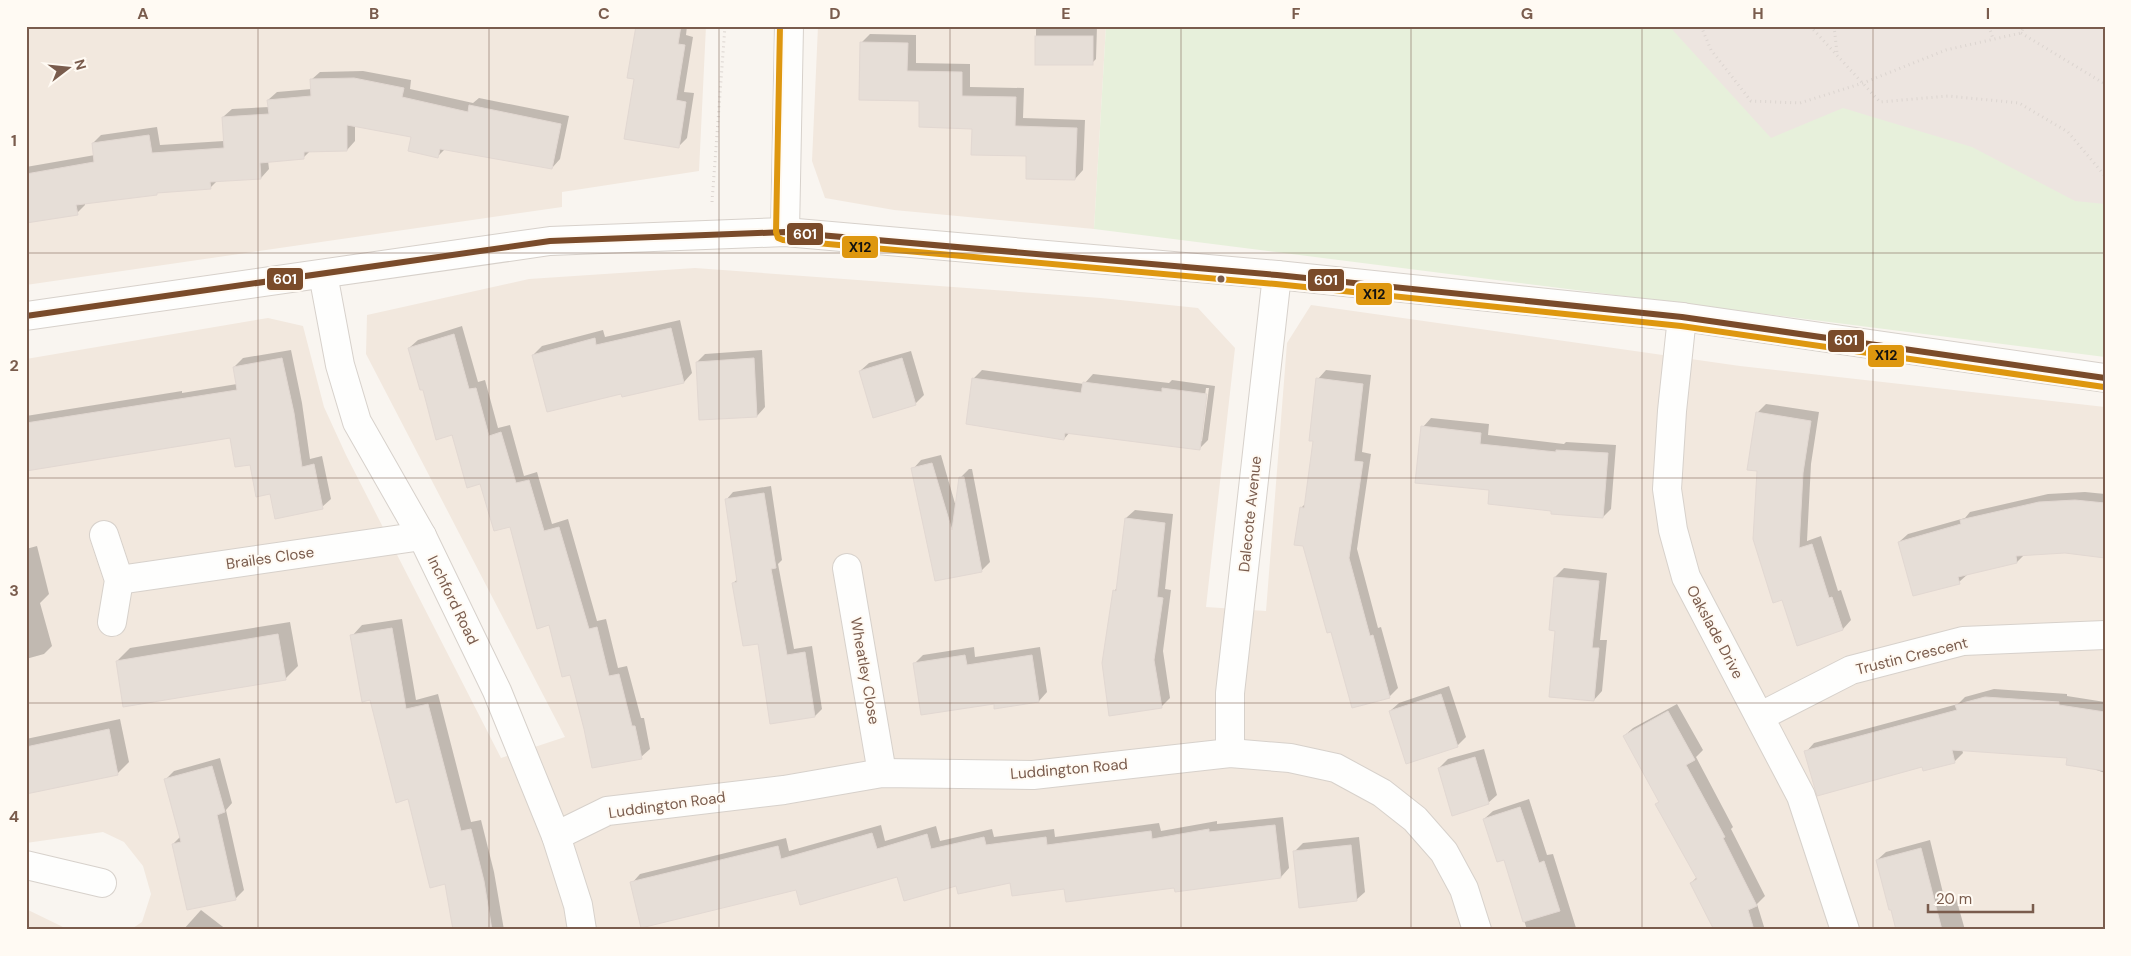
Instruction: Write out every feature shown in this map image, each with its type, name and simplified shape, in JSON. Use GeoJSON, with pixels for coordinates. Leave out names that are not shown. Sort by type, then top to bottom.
{"type":"FeatureCollection","features":[{"type":"Feature","properties":{"kind":"street"},"geometry":{"type":"LineString","coordinates":[[785,232],[789,26]]}},
{"type":"Feature","properties":{"kind":"street"},"geometry":{"type":"LineString","coordinates":[[26,316],[550,241],[785,232],[1277,274],[1682,317],[2105,378]]}},
{"type":"Feature","properties":{"kind":"street","name":"Inchford Road"},"geometry":{"type":"LineString","coordinates":[[323,274],[340,365],[357,422],[422,536],[497,691],[556,836],[578,905],[582,930]]}},
{"type":"Feature","properties":{"kind":"street","name":"Dalecote Avenue"},"geometry":{"type":"LineString","coordinates":[[1230,754],[1230,693],[1277,274]]}},
{"type":"Feature","properties":{"kind":"street","name":"Oakslade Drive"},"geometry":{"type":"LineString","coordinates":[[1682,317],[1672,411],[1667,489],[1673,530],[1686,577],[1761,716],[1801,796],[1846,930]]}},
{"type":"Feature","properties":{"kind":"street"},"geometry":{"type":"LineString","coordinates":[[104,535],[119,580],[112,622]]}},
{"type":"Feature","properties":{"kind":"street","name":"Brailes Close"},"geometry":{"type":"LineString","coordinates":[[119,580],[422,536]]}},
{"type":"Feature","properties":{"kind":"street","name":"Wheatley Close"},"geometry":{"type":"LineString","coordinates":[[847,568],[882,773]]}},
{"type":"Feature","properties":{"kind":"street","name":"Trustin Crescent"},"geometry":{"type":"LineString","coordinates":[[1761,716],[1851,670],[1964,642],[2105,635]]}},
{"type":"Feature","properties":{"kind":"street","name":"Luddington Road"},"geometry":{"type":"LineString","coordinates":[[556,836],[607,811],[784,790],[882,773],[1033,775],[1230,754],[1290,758],[1336,768],[1382,793],[1415,819],[1444,852],[1464,889],[1477,930]]}},
{"type":"Feature","properties":{"kind":"street"},"geometry":{"type":"LineString","coordinates":[[26,865],[102,884]]}},
{"type":"Feature","properties":{"kind":"path"},"geometry":{"type":"LineString","coordinates":[[710,235],[725,26]]}},
{"type":"Feature","properties":{"kind":"path"},"geometry":{"type":"LineString","coordinates":[[1701,26],[1711,50],[1750,101],[1800,103],[1863,83],[1946,50],[2021,33],[2105,84]]}},
{"type":"Feature","properties":{"kind":"path"},"geometry":{"type":"LineString","coordinates":[[1810,26],[1880,102],[1948,96],[2019,103],[2068,132],[2105,176]]}},
{"type":"Feature","properties":{"kind":"path"},"geometry":{"type":"LineString","coordinates":[[1834,26],[1837,54]]}},
{"type":"Feature","properties":{"kind":"path"},"geometry":{"type":"LineString","coordinates":[[1989,26],[1993,40]]}},
{"type":"Feature","properties":{"kind":"path"},"geometry":{"type":"LineString","coordinates":[[2021,33],[2024,26]]}},
{"type":"Feature","properties":{"kind":"shaded area"},"geometry":{"type":"Polygon","coordinates":[[[26,26],[706,26],[699,171],[562,192],[562,207],[26,285],[26,26]]]}},
{"type":"Feature","properties":{"kind":"shaded area"},"geometry":{"type":"Polygon","coordinates":[[[818,26],[1106,26],[1094,229],[894,210],[825,198],[812,161],[818,26]]]}},
{"type":"Feature","properties":{"kind":"shaded area"},"geometry":{"type":"Polygon","coordinates":[[[1106,26],[2105,26],[2105,336],[1106,26]]]}},
{"type":"Feature","properties":{"kind":"shaded area"},"geometry":{"type":"Polygon","coordinates":[[[695,268],[1101,298],[1198,308],[1235,348],[1206,607],[1266,611],[1287,343],[1311,305],[1740,366],[2105,407],[2105,930],[130,930],[142,922],[151,894],[143,866],[124,842],[103,832],[26,843],[26,359],[268,318],[303,326],[324,407],[346,455],[501,758],[565,737],[366,354],[367,315],[529,279],[695,268]]]}},
{"type":"Feature","properties":{"kind":"shaded area"},"geometry":{"type":"Polygon","coordinates":[[[26,909],[61,926],[67,930],[26,930],[26,909]]]}},
{"type":"Feature","properties":{"kind":"green space"},"geometry":{"type":"Polygon","coordinates":[[[1106,26],[1669,26],[1771,138],[1843,108],[1972,147],[2075,201],[2105,204],[2105,357],[1094,229],[1106,26]]]}},
{"type":"Feature","properties":{"kind":"building"},"geometry":{"type":"Polygon","coordinates":[[[636,26],[681,26],[678,44],[685,45],[676,100],[686,102],[679,148],[624,139],[634,79],[627,78],[636,26]]]}},
{"type":"Feature","properties":{"kind":"building"},"geometry":{"type":"Polygon","coordinates":[[[1035,36],[1093,36],[1093,65],[1035,65],[1035,36]]]}},
{"type":"Feature","properties":{"kind":"building"},"geometry":{"type":"Polygon","coordinates":[[[860,42],[908,43],[907,71],[962,72],[962,96],[1016,97],[1015,126],[1077,128],[1075,180],[1026,179],[1026,156],[971,155],[972,129],[919,127],[919,101],[859,100],[860,42]]]}},
{"type":"Feature","properties":{"kind":"building"},"geometry":{"type":"Polygon","coordinates":[[[354,78],[404,88],[402,97],[468,112],[469,105],[561,124],[552,169],[440,149],[438,158],[408,151],[411,137],[347,125],[347,151],[304,152],[304,159],[260,163],[261,179],[210,182],[211,189],[157,193],[157,195],[76,205],[78,215],[26,223],[26,174],[94,162],[92,143],[149,135],[152,153],[224,148],[222,117],[269,114],[267,100],[311,96],[310,79],[354,78]]]}},
{"type":"Feature","properties":{"kind":"building"},"geometry":{"type":"Polygon","coordinates":[[[671,328],[684,383],[622,397],[621,394],[547,412],[532,355],[595,338],[596,345],[671,328]]]}},
{"type":"Feature","properties":{"kind":"building"},"geometry":{"type":"Polygon","coordinates":[[[454,334],[469,389],[476,388],[489,436],[501,432],[516,483],[529,480],[544,531],[559,527],[589,629],[597,627],[609,676],[619,674],[632,726],[635,726],[642,759],[592,768],[570,675],[562,677],[549,625],[537,629],[510,527],[494,531],[480,484],[467,488],[452,435],[436,440],[423,390],[420,390],[408,348],[454,334]]]}},
{"type":"Feature","properties":{"kind":"building"},"geometry":{"type":"Polygon","coordinates":[[[282,358],[294,413],[302,467],[314,464],[323,509],[275,519],[270,494],[256,497],[250,465],[235,467],[230,438],[26,471],[26,423],[237,390],[233,367],[282,358]]]}},
{"type":"Feature","properties":{"kind":"building"},"geometry":{"type":"Polygon","coordinates":[[[754,358],[757,417],[699,420],[696,362],[754,358]]]}},
{"type":"Feature","properties":{"kind":"building"},"geometry":{"type":"Polygon","coordinates":[[[902,358],[916,405],[873,418],[859,371],[902,358]]]}},
{"type":"Feature","properties":{"kind":"building"},"geometry":{"type":"Polygon","coordinates":[[[972,378],[1081,393],[1083,382],[1162,392],[1162,388],[1207,394],[1200,450],[1065,433],[1064,440],[966,424],[972,378]]]}},
{"type":"Feature","properties":{"kind":"building"},"geometry":{"type":"Polygon","coordinates":[[[1316,378],[1363,384],[1354,461],[1363,462],[1349,558],[1370,636],[1373,635],[1390,698],[1352,708],[1331,632],[1327,633],[1303,546],[1294,545],[1300,507],[1304,508],[1313,441],[1309,441],[1316,378]]]}},
{"type":"Feature","properties":{"kind":"building"},"geometry":{"type":"Polygon","coordinates":[[[1756,412],[1811,421],[1803,473],[1799,548],[1812,544],[1829,598],[1832,597],[1843,630],[1797,646],[1782,600],[1773,603],[1753,539],[1757,471],[1747,470],[1756,412]]]}},
{"type":"Feature","properties":{"kind":"building"},"geometry":{"type":"Polygon","coordinates":[[[1421,426],[1481,433],[1480,444],[1556,452],[1556,450],[1608,453],[1603,518],[1551,514],[1551,511],[1488,504],[1489,490],[1415,483],[1421,426]]]}},
{"type":"Feature","properties":{"kind":"building"},"geometry":{"type":"Polygon","coordinates":[[[932,463],[952,530],[959,477],[964,477],[982,572],[935,581],[911,468],[932,463]]]}},
{"type":"Feature","properties":{"kind":"building"},"geometry":{"type":"Polygon","coordinates":[[[764,493],[776,568],[771,569],[787,655],[805,652],[815,717],[770,724],[758,644],[743,646],[732,583],[737,582],[725,499],[764,493]]]}},
{"type":"Feature","properties":{"kind":"building"},"geometry":{"type":"Polygon","coordinates":[[[2075,500],[2105,503],[2105,558],[2065,553],[2016,556],[2017,563],[1958,577],[1960,584],[1913,596],[1898,542],[1961,524],[1960,520],[2039,502],[2075,500]]]}},
{"type":"Feature","properties":{"kind":"building"},"geometry":{"type":"Polygon","coordinates":[[[1125,518],[1165,523],[1157,597],[1163,598],[1154,660],[1162,708],[1109,716],[1102,663],[1113,590],[1116,591],[1125,518]]]}},
{"type":"Feature","properties":{"kind":"building"},"geometry":{"type":"Polygon","coordinates":[[[1554,577],[1599,581],[1592,648],[1599,648],[1594,701],[1549,697],[1555,631],[1549,630],[1554,577]]]}},
{"type":"Feature","properties":{"kind":"building"},"geometry":{"type":"Polygon","coordinates":[[[392,628],[406,709],[428,704],[461,831],[471,829],[484,881],[492,930],[453,930],[445,884],[430,888],[408,799],[396,803],[370,700],[362,702],[350,635],[392,628]]]}},
{"type":"Feature","properties":{"kind":"building"},"geometry":{"type":"Polygon","coordinates":[[[278,634],[286,680],[123,707],[116,661],[278,634]]]}},
{"type":"Feature","properties":{"kind":"building"},"geometry":{"type":"Polygon","coordinates":[[[965,655],[967,665],[1032,655],[1039,702],[994,709],[994,704],[921,715],[913,663],[965,655]]]}},
{"type":"Feature","properties":{"kind":"building"},"geometry":{"type":"Polygon","coordinates":[[[1441,694],[1458,747],[1406,764],[1389,711],[1441,694]]]}},
{"type":"Feature","properties":{"kind":"building"},"geometry":{"type":"Polygon","coordinates":[[[1985,697],[2059,702],[2059,705],[2105,712],[2105,771],[2066,765],[2067,758],[1952,750],[1955,763],[1923,771],[1922,767],[1817,796],[1804,751],[1957,710],[1955,705],[1985,697]]]}},
{"type":"Feature","properties":{"kind":"building"},"geometry":{"type":"Polygon","coordinates":[[[1668,711],[1695,760],[1686,765],[1725,837],[1723,838],[1757,906],[1748,910],[1754,930],[1714,930],[1690,883],[1697,879],[1655,804],[1659,802],[1623,736],[1668,711]]]}},
{"type":"Feature","properties":{"kind":"building"},"geometry":{"type":"Polygon","coordinates":[[[109,729],[118,775],[26,794],[26,747],[109,729]]]}},
{"type":"Feature","properties":{"kind":"building"},"geometry":{"type":"Polygon","coordinates":[[[1475,757],[1489,804],[1452,816],[1438,768],[1475,757]]]}},
{"type":"Feature","properties":{"kind":"building"},"geometry":{"type":"Polygon","coordinates":[[[212,766],[225,812],[217,815],[236,900],[187,910],[172,844],[181,842],[164,779],[212,766]]]}},
{"type":"Feature","properties":{"kind":"building"},"geometry":{"type":"Polygon","coordinates":[[[1520,807],[1539,863],[1544,861],[1560,911],[1523,922],[1504,860],[1497,862],[1483,819],[1520,807]]]}},
{"type":"Feature","properties":{"kind":"building"},"geometry":{"type":"Polygon","coordinates":[[[1275,825],[1281,878],[1175,892],[1174,888],[1066,902],[1064,889],[1012,896],[1010,883],[958,894],[956,886],[904,901],[897,877],[800,905],[796,890],[641,928],[630,882],[778,846],[781,859],[872,833],[877,849],[927,834],[931,849],[984,837],[986,845],[1046,837],[1047,845],[1151,831],[1152,839],[1209,829],[1209,832],[1275,825]]]}},
{"type":"Feature","properties":{"kind":"building"},"geometry":{"type":"Polygon","coordinates":[[[1351,845],[1357,901],[1299,908],[1293,851],[1351,845]]]}},
{"type":"Feature","properties":{"kind":"building"},"geometry":{"type":"Polygon","coordinates":[[[1921,848],[1942,930],[1896,930],[1876,860],[1921,848]]]}},
{"type":"Feature","properties":{"kind":"transit line","name":"X12"},"geometry":{"type":"LineString","coordinates":[[780,26],[776,232],[778,238],[783,240],[1276,284],[1681,326],[2104,387]]}},
{"type":"Feature","properties":{"kind":"transit line","name":"601"},"geometry":{"type":"LineString","coordinates":[[26,316],[550,241],[785,232],[1277,275],[1682,317],[2105,378]]}}]}
